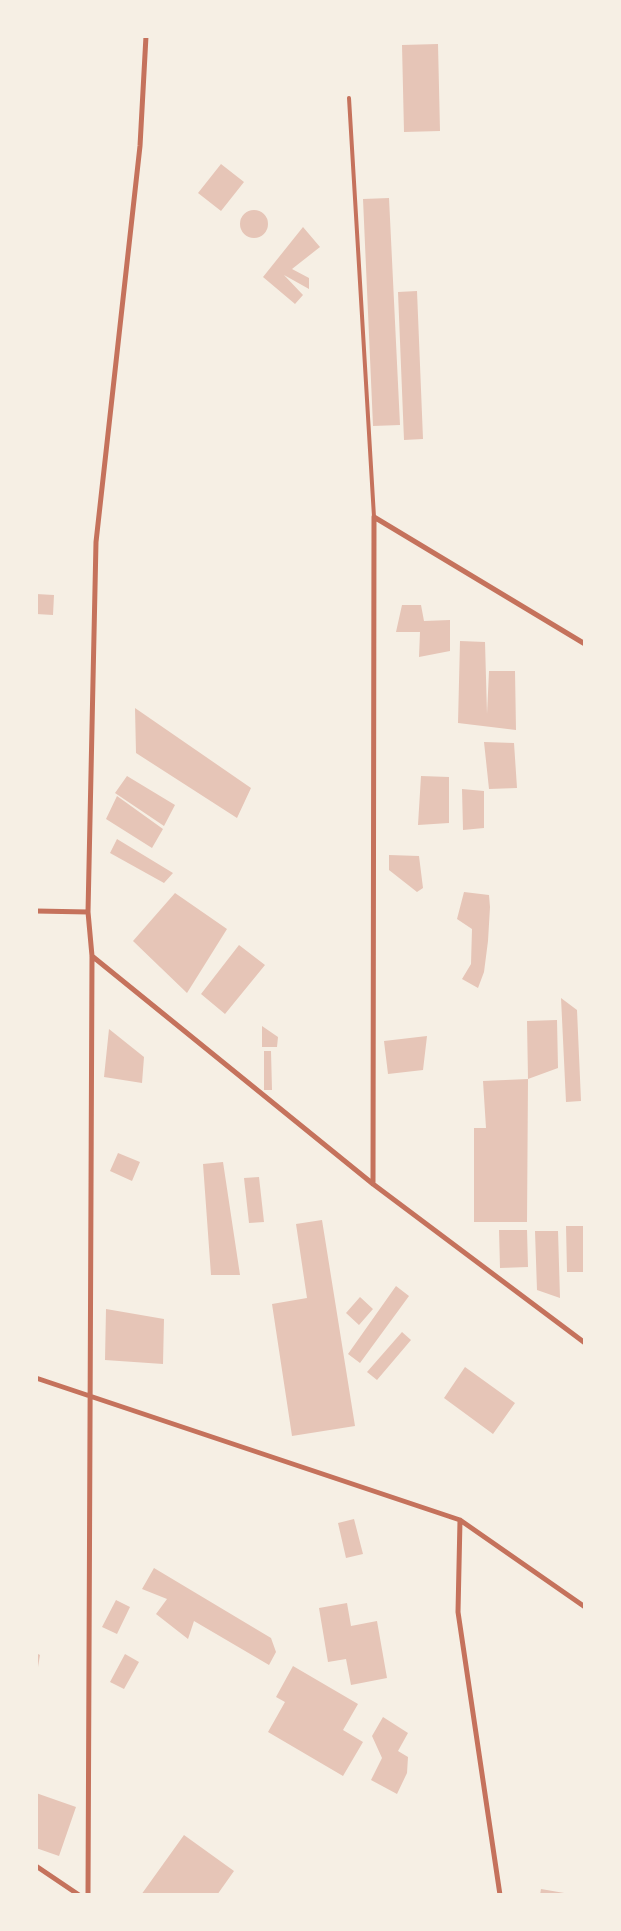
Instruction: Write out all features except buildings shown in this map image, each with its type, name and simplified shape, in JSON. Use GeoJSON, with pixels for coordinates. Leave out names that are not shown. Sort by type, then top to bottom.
{"type":"FeatureCollection","features":[{"type":"Feature","properties":{"kind":"street"},"geometry":{"type":"LineString","coordinates":[[88,1895],[92,956],[88,912],[96,542],[140,146],[146,36]]}},
{"type":"Feature","properties":{"kind":"street"},"geometry":{"type":"LineString","coordinates":[[374,517],[585,644]]}},
{"type":"Feature","properties":{"kind":"street"},"geometry":{"type":"LineString","coordinates":[[373,1184],[374,517]]}},
{"type":"Feature","properties":{"kind":"street"},"geometry":{"type":"LineString","coordinates":[[36,911],[88,912]]}},
{"type":"Feature","properties":{"kind":"street"},"geometry":{"type":"LineString","coordinates":[[92,956],[373,1184],[585,1343]]}},
{"type":"Feature","properties":{"kind":"street"},"geometry":{"type":"LineString","coordinates":[[36,1378],[460,1520],[585,1607]]}},
{"type":"Feature","properties":{"kind":"street"},"geometry":{"type":"LineString","coordinates":[[460,1520],[458,1612],[500,1895]]}},
{"type":"Feature","properties":{"kind":"street"},"geometry":{"type":"LineString","coordinates":[[36,1866],[80,1895]]}},
{"type":"Feature","properties":{"kind":"lane"},"geometry":{"type":"LineString","coordinates":[[349,98],[374,517]]}}]}
